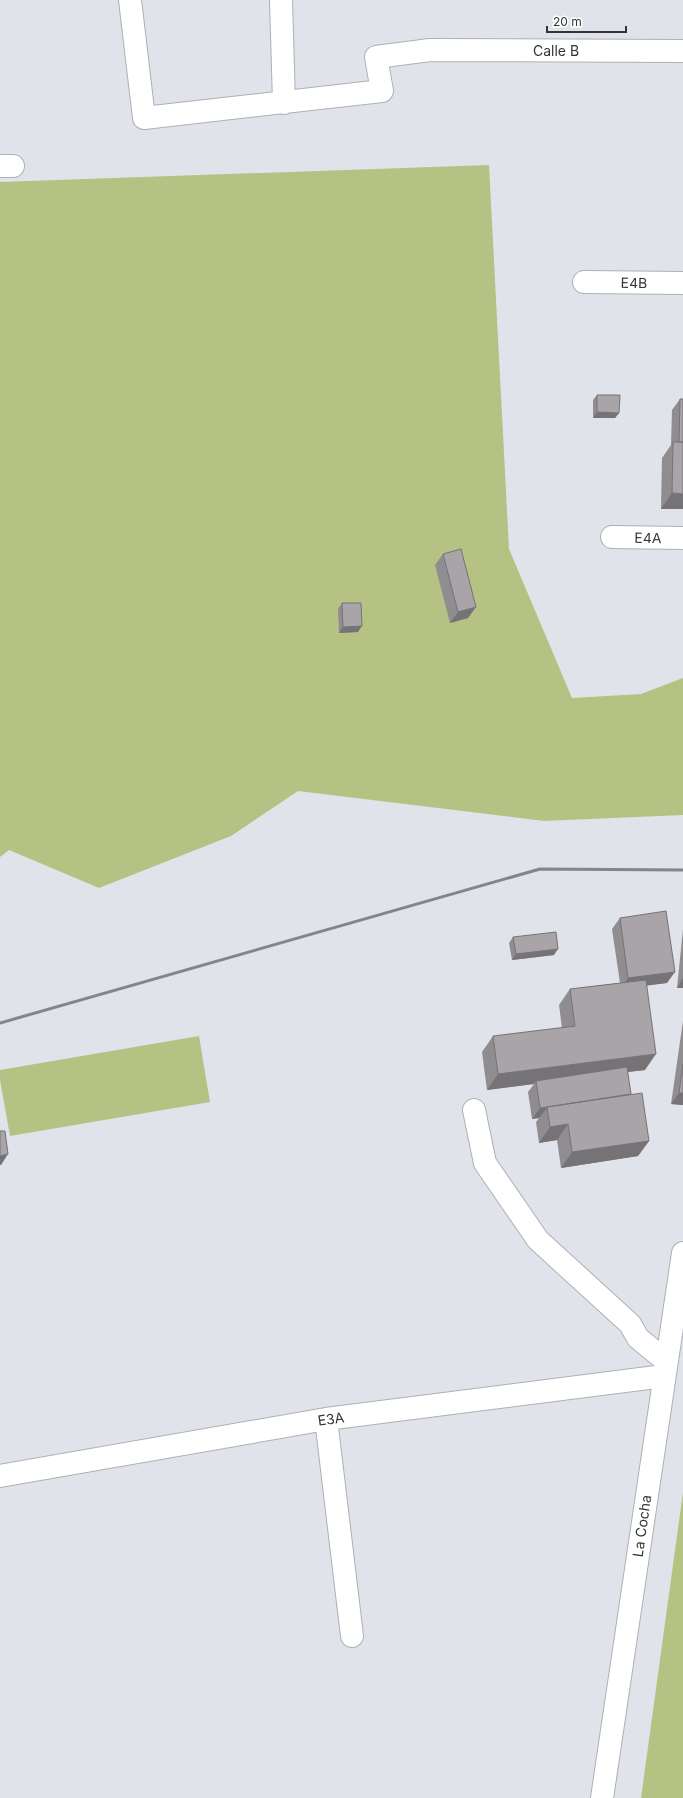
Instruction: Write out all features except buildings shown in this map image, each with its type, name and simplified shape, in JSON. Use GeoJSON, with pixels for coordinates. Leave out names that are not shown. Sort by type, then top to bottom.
{"type":"FeatureCollection","features":[{"type":"Feature","properties":{"kind":"street"},"geometry":{"type":"LineString","coordinates":[[130,0],[144,118],[284,103],[281,0]]}},
{"type":"Feature","properties":{"kind":"street","name":"Calle B"},"geometry":{"type":"LineString","coordinates":[[284,103],[382,91],[376,57],[430,50],[683,51]]}},
{"type":"Feature","properties":{"kind":"street","name":"E4B"},"geometry":{"type":"LineString","coordinates":[[584,282],[683,283]]}},
{"type":"Feature","properties":{"kind":"street","name":"E4A"},"geometry":{"type":"LineString","coordinates":[[612,537],[683,538]]}},
{"type":"Feature","properties":{"kind":"street"},"geometry":{"type":"LineString","coordinates":[[474,1110],[485,1163],[538,1240],[630,1324],[638,1338],[665,1369]]}},
{"type":"Feature","properties":{"kind":"street","name":"La Cocha"},"geometry":{"type":"LineString","coordinates":[[602,1798],[683,1253]]}},
{"type":"Feature","properties":{"kind":"street","name":"E3A"},"geometry":{"type":"LineString","coordinates":[[0,1476],[326,1420],[665,1369]]}},
{"type":"Feature","properties":{"kind":"street"},"geometry":{"type":"LineString","coordinates":[[326,1420],[352,1636]]}},
{"type":"Feature","properties":{"kind":"green space"},"geometry":{"type":"Polygon","coordinates":[[[489,165],[509,549],[572,698],[641,694],[683,678],[683,815],[544,821],[298,791],[231,836],[99,888],[9,850],[0,857],[0,182],[489,165]]]}},
{"type":"Feature","properties":{"kind":"green space"},"geometry":{"type":"Polygon","coordinates":[[[199,1036],[210,1102],[10,1136],[0,1080],[0,1070],[199,1036]]]}},
{"type":"Feature","properties":{"kind":"green space"},"geometry":{"type":"Polygon","coordinates":[[[683,1492],[683,1798],[641,1798],[683,1492]]]}},
{"type":"Feature","properties":{"kind":"railway"},"geometry":{"type":"LineString","coordinates":[[0,1023],[540,869],[683,870]]}}]}
